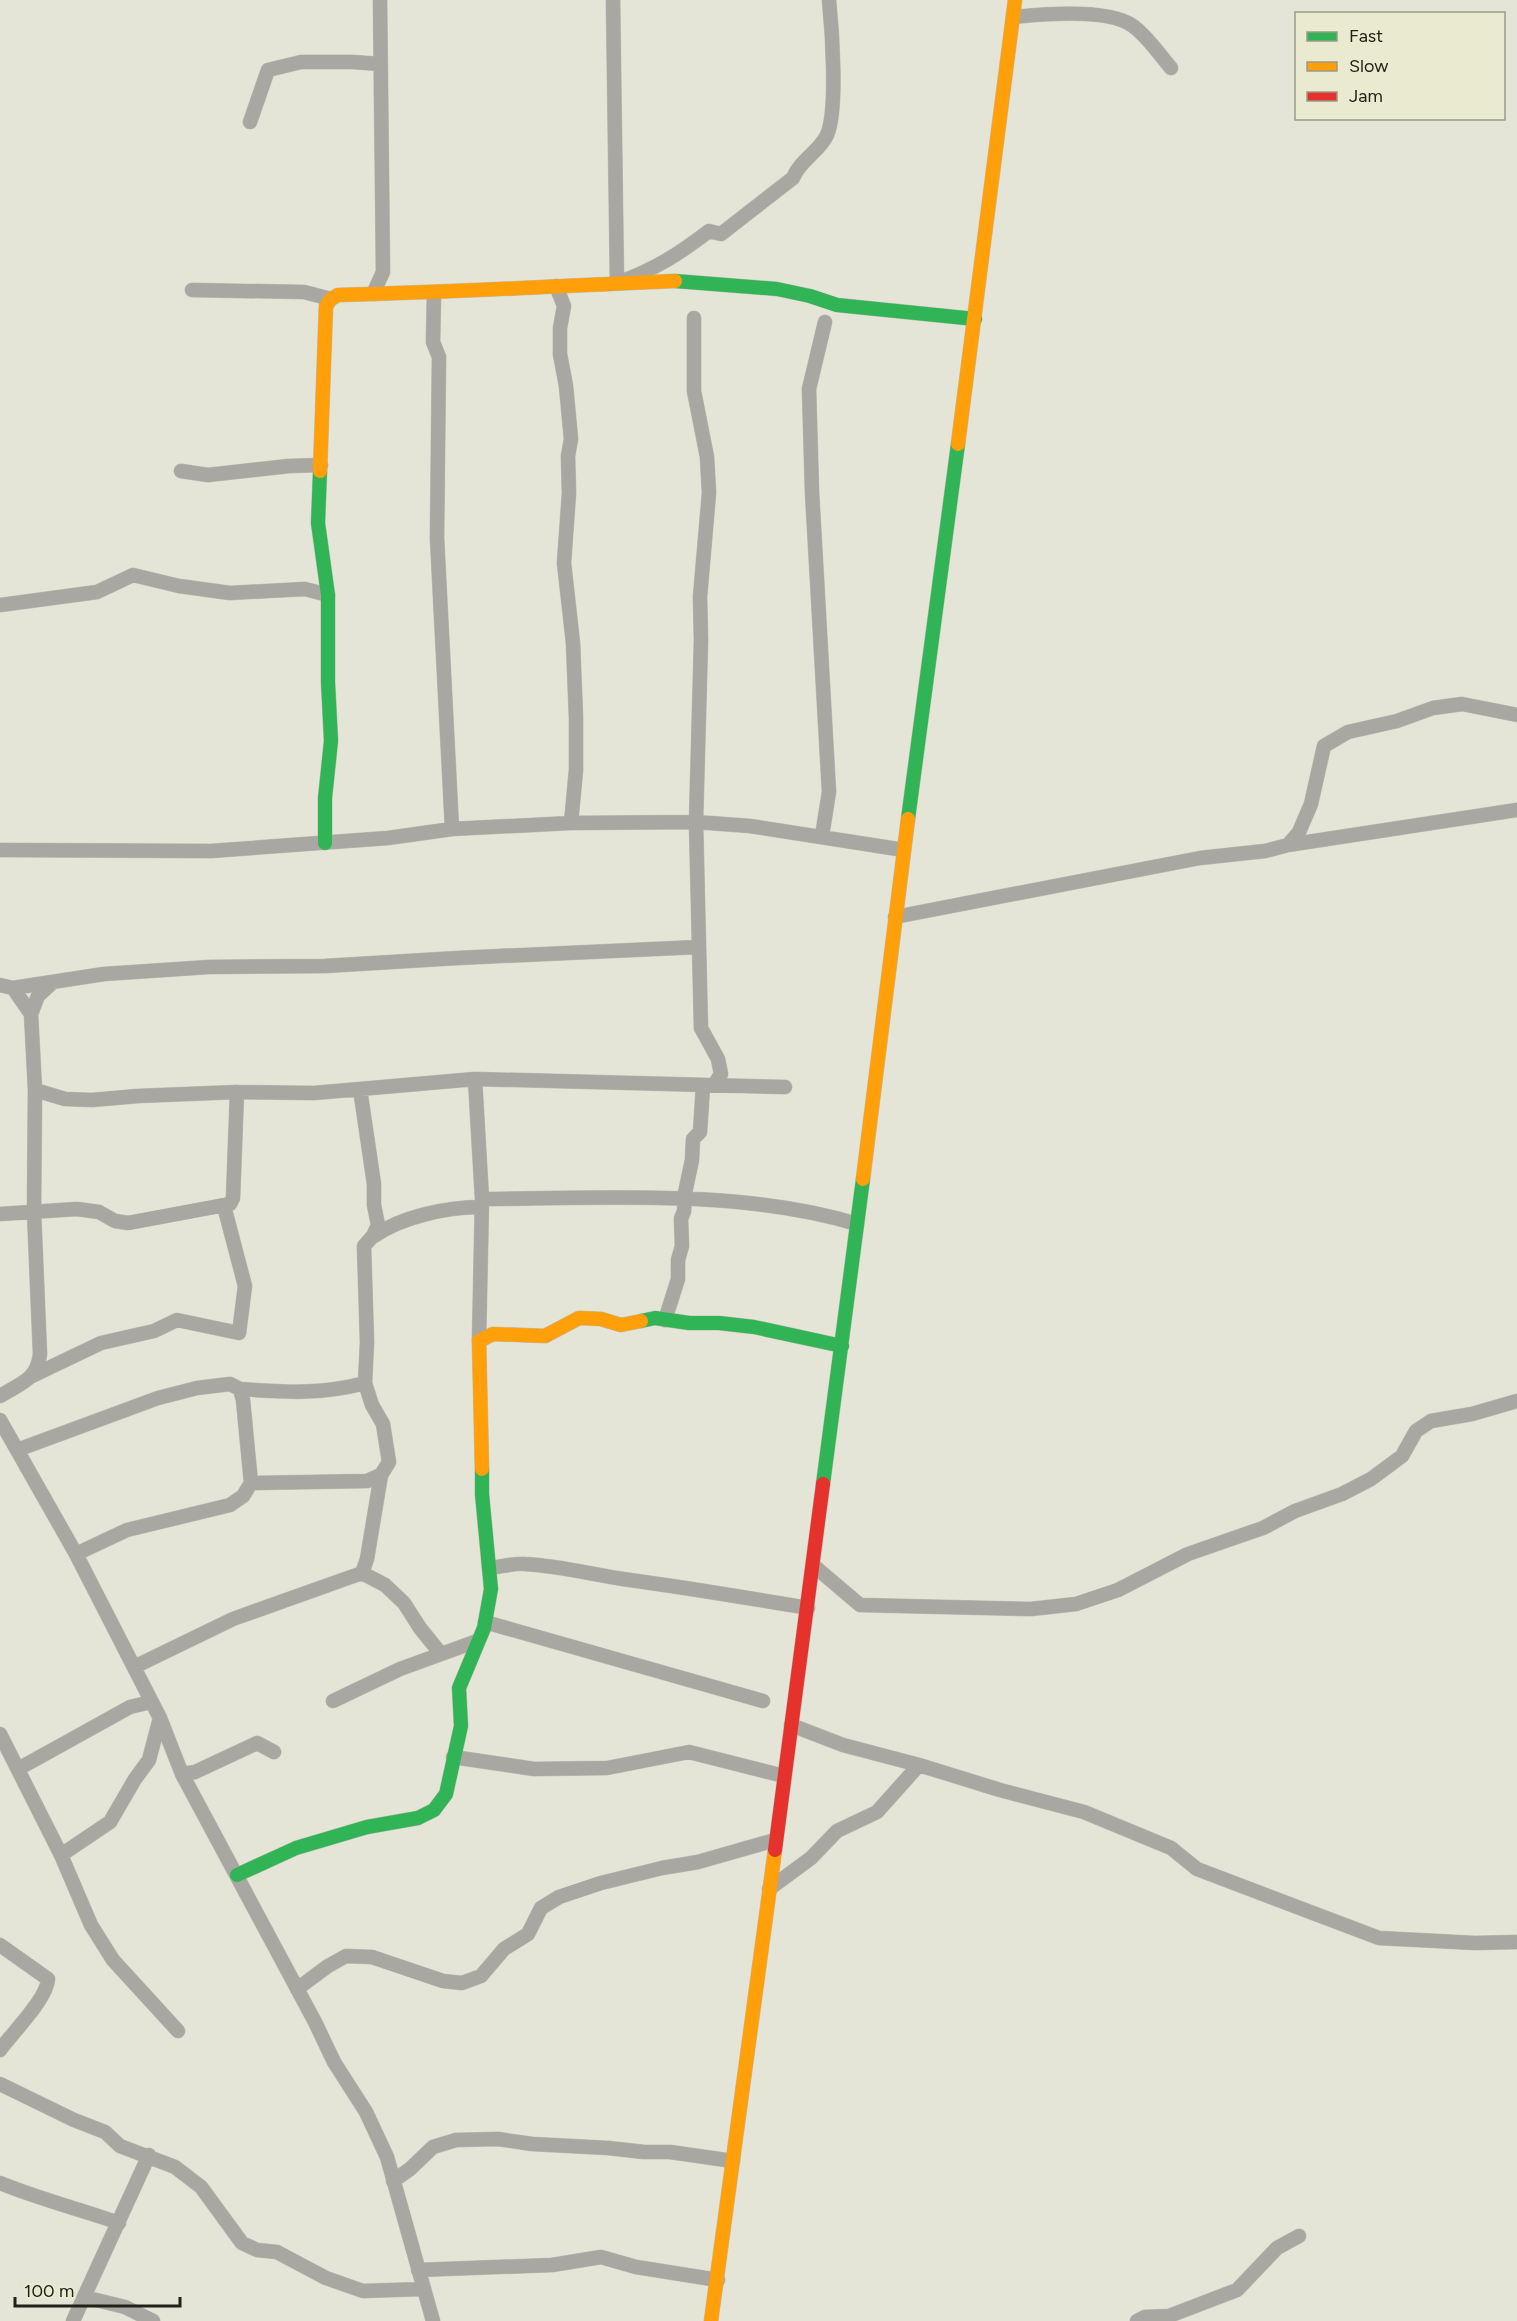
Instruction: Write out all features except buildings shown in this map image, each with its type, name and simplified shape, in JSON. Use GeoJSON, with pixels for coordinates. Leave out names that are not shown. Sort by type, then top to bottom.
{"type":"FeatureCollection","features":[{"type":"Feature","properties":{"kind":"street"},"geometry":{"type":"LineString","coordinates":[[373,294],[383,272],[381,0]]}},
{"type":"Feature","properties":{"kind":"street"},"geometry":{"type":"LineString","coordinates":[[613,0],[617,283]]}},
{"type":"Feature","properties":{"kind":"street"},"geometry":{"type":"LineString","coordinates":[[617,283],[648,272],[709,231],[721,234],[733,226],[793,178],[797,168],[827,136],[832,115],[832,28],[829,0]]}},
{"type":"Feature","properties":{"kind":"street"},"geometry":{"type":"LineString","coordinates":[[711,2321],[814,1566],[895,917],[1015,0]]}},
{"type":"Feature","properties":{"kind":"street"},"geometry":{"type":"LineString","coordinates":[[1013,17],[1064,12],[1124,21],[1134,26],[1171,68]]}},
{"type":"Feature","properties":{"kind":"street"},"geometry":{"type":"LineString","coordinates":[[250,122],[268,70],[301,62],[380,64]]}},
{"type":"Feature","properties":{"kind":"street"},"geometry":{"type":"LineString","coordinates":[[325,843],[325,798],[331,741],[328,595],[318,523],[326,306],[331,299],[338,295],[434,293],[678,281],[777,289],[837,305],[975,319]]}},
{"type":"Feature","properties":{"kind":"street"},"geometry":{"type":"LineString","coordinates":[[556,286],[564,306],[560,327],[560,354],[566,386],[571,439],[567,456],[569,493],[564,563],[573,643],[576,718],[576,770],[571,823]]}},
{"type":"Feature","properties":{"kind":"street"},"geometry":{"type":"LineString","coordinates":[[192,290],[304,292],[331,299]]}},
{"type":"Feature","properties":{"kind":"street"},"geometry":{"type":"LineString","coordinates":[[434,293],[433,342],[439,357],[437,538],[452,830]]}},
{"type":"Feature","properties":{"kind":"street"},"geometry":{"type":"LineString","coordinates":[[665,1320],[678,1279],[678,1260],[682,1246],[681,1219],[692,1160],[693,1139],[700,1132],[708,1085],[721,1074],[718,1059],[701,1028],[698,947],[696,822],[700,597],[709,493],[707,457],[694,392],[694,318]]}},
{"type":"Feature","properties":{"kind":"street"},"geometry":{"type":"LineString","coordinates":[[822,836],[829,792],[812,492],[809,388],[825,322]]}},
{"type":"Feature","properties":{"kind":"street"},"geometry":{"type":"LineString","coordinates":[[181,471],[208,475],[288,466],[321,465]]}},
{"type":"Feature","properties":{"kind":"street"},"geometry":{"type":"LineString","coordinates":[[0,605],[97,592],[133,575],[179,586],[230,593],[306,589],[328,595]]}},
{"type":"Feature","properties":{"kind":"street"},"geometry":{"type":"LineString","coordinates":[[1288,845],[1299,832],[1311,804],[1324,746],[1348,732],[1397,721],[1433,708],[1462,704],[1517,715]]}},
{"type":"Feature","properties":{"kind":"street"},"geometry":{"type":"LineString","coordinates":[[895,917],[1200,858],[1265,851],[1288,845],[1517,810]]}},
{"type":"Feature","properties":{"kind":"street"},"geometry":{"type":"LineString","coordinates":[[0,850],[211,850],[387,838],[452,830],[571,823],[696,822],[750,826],[904,850]]}},
{"type":"Feature","properties":{"kind":"street"},"geometry":{"type":"LineString","coordinates":[[6,986],[104,974],[209,967],[325,966],[698,947]]}},
{"type":"Feature","properties":{"kind":"street"},"geometry":{"type":"LineString","coordinates":[[32,1376],[38,1368],[40,1354],[34,1212],[35,1090],[31,1014],[38,996],[53,982]]}},
{"type":"Feature","properties":{"kind":"street"},"geometry":{"type":"LineString","coordinates":[[6,986],[31,1014]]}},
{"type":"Feature","properties":{"kind":"street"},"geometry":{"type":"LineString","coordinates":[[237,1875],[296,1848],[367,1827],[418,1818],[434,1810],[446,1794],[460,1726],[459,1688],[484,1622],[491,1589],[482,1494],[479,1341],[481,1203],[475,1079]]}},
{"type":"Feature","properties":{"kind":"street"},"geometry":{"type":"LineString","coordinates":[[35,1090],[65,1099],[92,1100],[237,1092],[314,1093],[475,1079],[785,1087]]}},
{"type":"Feature","properties":{"kind":"street"},"geometry":{"type":"LineString","coordinates":[[360,1089],[378,1225],[373,1236]]}},
{"type":"Feature","properties":{"kind":"street"},"geometry":{"type":"LineString","coordinates":[[0,1214],[88,1210],[99,1212],[115,1221],[128,1223],[230,1204],[233,1198],[237,1092]]}},
{"type":"Feature","properties":{"kind":"street"},"geometry":{"type":"LineString","coordinates":[[362,1573],[367,1559],[381,1475],[389,1462],[382,1424],[372,1405],[365,1383],[367,1342],[363,1263],[364,1246],[373,1236],[390,1225],[448,1209],[481,1203],[643,1198],[741,1202],[775,1206],[813,1212],[857,1224]]}},
{"type":"Feature","properties":{"kind":"street"},"geometry":{"type":"LineString","coordinates":[[0,1396],[32,1376],[100,1343],[154,1331],[177,1320],[239,1333],[244,1286],[225,1206]]}},
{"type":"Feature","properties":{"kind":"street"},"geometry":{"type":"LineString","coordinates":[[479,1341],[492,1334],[545,1336],[579,1318],[601,1319],[621,1325],[655,1318],[754,1327],[842,1346]]}},
{"type":"Feature","properties":{"kind":"street"},"geometry":{"type":"LineString","coordinates":[[17,1450],[158,1398],[197,1388],[230,1384],[240,1389],[301,1393],[340,1389],[365,1383]]}},
{"type":"Feature","properties":{"kind":"street"},"geometry":{"type":"LineString","coordinates":[[76,1554],[127,1530],[230,1505],[243,1496],[251,1483],[240,1389]]}},
{"type":"Feature","properties":{"kind":"street"},"geometry":{"type":"LineString","coordinates":[[814,1566],[860,1605],[1031,1610],[1076,1604],[1118,1590],[1188,1554],[1263,1528],[1295,1511],[1342,1494],[1371,1479],[1402,1456],[1416,1431],[1431,1421],[1472,1414],[1517,1401]]}},
{"type":"Feature","properties":{"kind":"street"},"geometry":{"type":"LineString","coordinates":[[0,1420],[76,1554],[134,1666],[160,1718],[182,1774],[334,2061],[366,2112],[387,2157],[433,2321]]}},
{"type":"Feature","properties":{"kind":"street"},"geometry":{"type":"LineString","coordinates":[[251,1483],[367,1481],[381,1475]]}},
{"type":"Feature","properties":{"kind":"street"},"geometry":{"type":"LineString","coordinates":[[489,1568],[524,1564],[582,1570],[629,1580],[658,1582],[808,1608]]}},
{"type":"Feature","properties":{"kind":"street"},"geometry":{"type":"LineString","coordinates":[[134,1666],[233,1619],[362,1573],[385,1586],[404,1603],[441,1654]]}},
{"type":"Feature","properties":{"kind":"street"},"geometry":{"type":"LineString","coordinates":[[484,1622],[763,1701]]}},
{"type":"Feature","properties":{"kind":"street"},"geometry":{"type":"LineString","coordinates":[[333,1701],[400,1669],[477,1641]]}},
{"type":"Feature","properties":{"kind":"street"},"geometry":{"type":"LineString","coordinates":[[18,1769],[130,1707],[152,1702]]}},
{"type":"Feature","properties":{"kind":"street"},"geometry":{"type":"LineString","coordinates":[[61,1855],[110,1822],[149,1760],[160,1718]]}},
{"type":"Feature","properties":{"kind":"street"},"geometry":{"type":"LineString","coordinates":[[791,1725],[843,1746],[1084,1812],[1171,1848],[1197,1869],[1379,1938],[1475,1943],[1517,1942]]}},
{"type":"Feature","properties":{"kind":"street"},"geometry":{"type":"LineString","coordinates":[[0,1734],[61,1855],[91,1925],[113,1960],[178,2031]]}},
{"type":"Feature","properties":{"kind":"street"},"geometry":{"type":"LineString","coordinates":[[182,1774],[195,1772],[257,1743],[274,1752]]}},
{"type":"Feature","properties":{"kind":"street"},"geometry":{"type":"LineString","coordinates":[[453,1757],[534,1769],[597,1768],[689,1752],[784,1776]]}},
{"type":"Feature","properties":{"kind":"street"},"geometry":{"type":"LineString","coordinates":[[769,1889],[811,1858],[837,1831],[877,1812],[919,1765]]}},
{"type":"Feature","properties":{"kind":"street"},"geometry":{"type":"LineString","coordinates":[[297,1989],[346,1956],[372,1957],[443,1981],[462,1983],[481,1976],[491,1961],[504,1949],[528,1934],[541,1908],[559,1897],[601,1883],[662,1868],[699,1862],[775,1840]]}},
{"type":"Feature","properties":{"kind":"street"},"geometry":{"type":"LineString","coordinates":[[0,1945],[48,1979],[48,1986],[38,2005],[0,2050]]}},
{"type":"Feature","properties":{"kind":"street"},"geometry":{"type":"LineString","coordinates":[[0,2084],[105,2133],[120,2146],[149,2155],[175,2167],[201,2187],[242,2243],[257,2250],[277,2252],[326,2278],[363,2291],[423,2289]]}},
{"type":"Feature","properties":{"kind":"street"},"geometry":{"type":"LineString","coordinates":[[393,2181],[410,2169],[433,2147],[456,2140],[498,2139],[532,2144],[670,2152],[733,2161]]}},
{"type":"Feature","properties":{"kind":"street"},"geometry":{"type":"LineString","coordinates":[[73,2321],[149,2155]]}},
{"type":"Feature","properties":{"kind":"street"},"geometry":{"type":"LineString","coordinates":[[0,2183],[34,2197],[70,2206],[119,2223]]}},
{"type":"Feature","properties":{"kind":"street"},"geometry":{"type":"LineString","coordinates":[[1137,2321],[1145,2317],[1169,2316],[1237,2290],[1277,2248],[1299,2236]]}},
{"type":"Feature","properties":{"kind":"street"},"geometry":{"type":"LineString","coordinates":[[418,2270],[552,2265],[601,2257],[636,2267],[718,2280]]}},
{"type":"Feature","properties":{"kind":"street"},"geometry":{"type":"LineString","coordinates":[[84,2297],[125,2307],[153,2321]]}},
{"type":"Feature","properties":{"kind":"traffic: fast"},"geometry":{"type":"LineString","coordinates":[[675,281],[777,289],[837,305],[975,319]]}},
{"type":"Feature","properties":{"kind":"traffic: fast"},"geometry":{"type":"LineString","coordinates":[[908,819],[958,444]]}},
{"type":"Feature","properties":{"kind":"traffic: fast"},"geometry":{"type":"LineString","coordinates":[[320,471],[318,523],[328,595],[331,741],[325,798],[325,843]]}},
{"type":"Feature","properties":{"kind":"traffic: fast"},"geometry":{"type":"LineString","coordinates":[[823,1484],[863,1179]]}},
{"type":"Feature","properties":{"kind":"traffic: fast"},"geometry":{"type":"LineString","coordinates":[[641,1321],[655,1318],[689,1323],[719,1323],[754,1327],[842,1346]]}},
{"type":"Feature","properties":{"kind":"traffic: fast"},"geometry":{"type":"LineString","coordinates":[[237,1875],[296,1848],[367,1827],[418,1818],[434,1810],[446,1794],[461,1726],[459,1688],[484,1628],[491,1589],[482,1494],[482,1469]]}},
{"type":"Feature","properties":{"kind":"traffic: slow"},"geometry":{"type":"LineString","coordinates":[[958,444],[1015,0]]}},
{"type":"Feature","properties":{"kind":"traffic: slow"},"geometry":{"type":"LineString","coordinates":[[320,471],[326,306],[338,295],[675,281]]}},
{"type":"Feature","properties":{"kind":"traffic: slow"},"geometry":{"type":"LineString","coordinates":[[863,1179],[908,819]]}},
{"type":"Feature","properties":{"kind":"traffic: slow"},"geometry":{"type":"LineString","coordinates":[[482,1469],[479,1341],[493,1334],[545,1336],[579,1318],[601,1319],[621,1325],[641,1321]]}},
{"type":"Feature","properties":{"kind":"traffic: slow"},"geometry":{"type":"LineString","coordinates":[[711,2321],[775,1850]]}},
{"type":"Feature","properties":{"kind":"traffic: jam"},"geometry":{"type":"LineString","coordinates":[[775,1850],[823,1484]]}}]}
